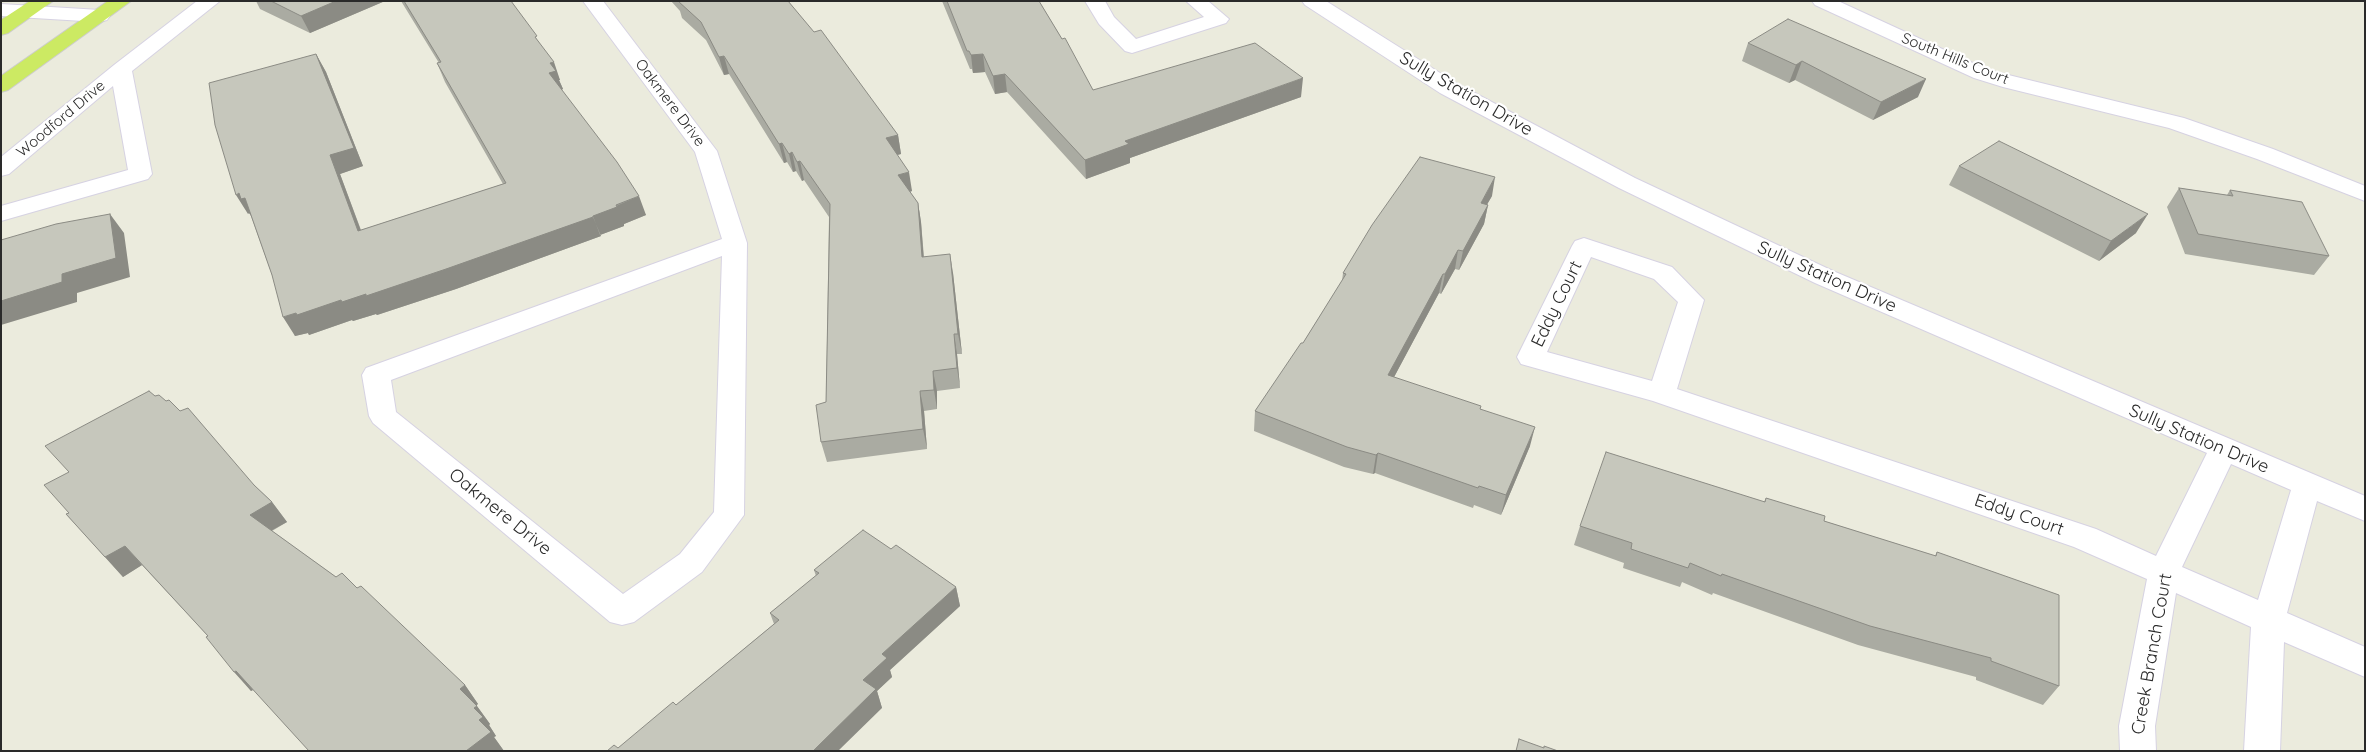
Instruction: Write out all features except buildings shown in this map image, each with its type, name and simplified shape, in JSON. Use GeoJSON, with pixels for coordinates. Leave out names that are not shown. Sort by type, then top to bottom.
{"type":"FeatureCollection","features":[{"type":"Feature","properties":{"kind":"main road"},"geometry":{"type":"LineString","coordinates":[[1,86],[121,1]]}},
{"type":"Feature","properties":{"kind":"main road"},"geometry":{"type":"LineString","coordinates":[[1,30],[35,6]]}},
{"type":"Feature","properties":{"kind":"street","name":"Woodford Drive"},"geometry":{"type":"LineString","coordinates":[[1,169],[121,69],[210,1]]}},
{"type":"Feature","properties":{"kind":"street","name":"Oakmere Drive"},"geometry":{"type":"LineString","coordinates":[[593,1],[706,151],[735,243],[729,515],[691,563],[622,612],[383,416],[376,375],[735,243]]}},
{"type":"Feature","properties":{"kind":"street"},"geometry":{"type":"LineString","coordinates":[[1095,1],[1106,20],[1132,47],[1219,20],[1196,1]]}},
{"type":"Feature","properties":{"kind":"street","name":"Sully Station Drive"},"geometry":{"type":"LineString","coordinates":[[1312,1],[1448,88],[1627,183],[1824,277],[2223,450],[2365,509]]}},
{"type":"Feature","properties":{"kind":"street","name":"South Hills Court"},"geometry":{"type":"LineString","coordinates":[[1822,1],[1981,74],[2010,83],[2176,123],[2256,151],[2365,194]]}},
{"type":"Feature","properties":{"kind":"street"},"geometry":{"type":"LineString","coordinates":[[1,10],[35,6],[100,16]]}},
{"type":"Feature","properties":{"kind":"street","name":"Woodford Drive"},"geometry":{"type":"LineString","coordinates":[[1,214],[140,174],[121,69]]}},
{"type":"Feature","properties":{"kind":"street","name":"Eddy Court"},"geometry":{"type":"LineString","coordinates":[[1662,394],[1691,300],[1663,273],[1584,246],[1531,357],[1662,394],[2085,538],[2164,571],[2365,663]]}},
{"type":"Feature","properties":{"kind":"street","name":"Creek Branch Court"},"geometry":{"type":"LineString","coordinates":[[2138,751],[2137,726],[2164,571],[2223,450]]}},
{"type":"Feature","properties":{"kind":"street"},"geometry":{"type":"LineString","coordinates":[[2262,751],[2268,620],[2307,485]]}}]}
